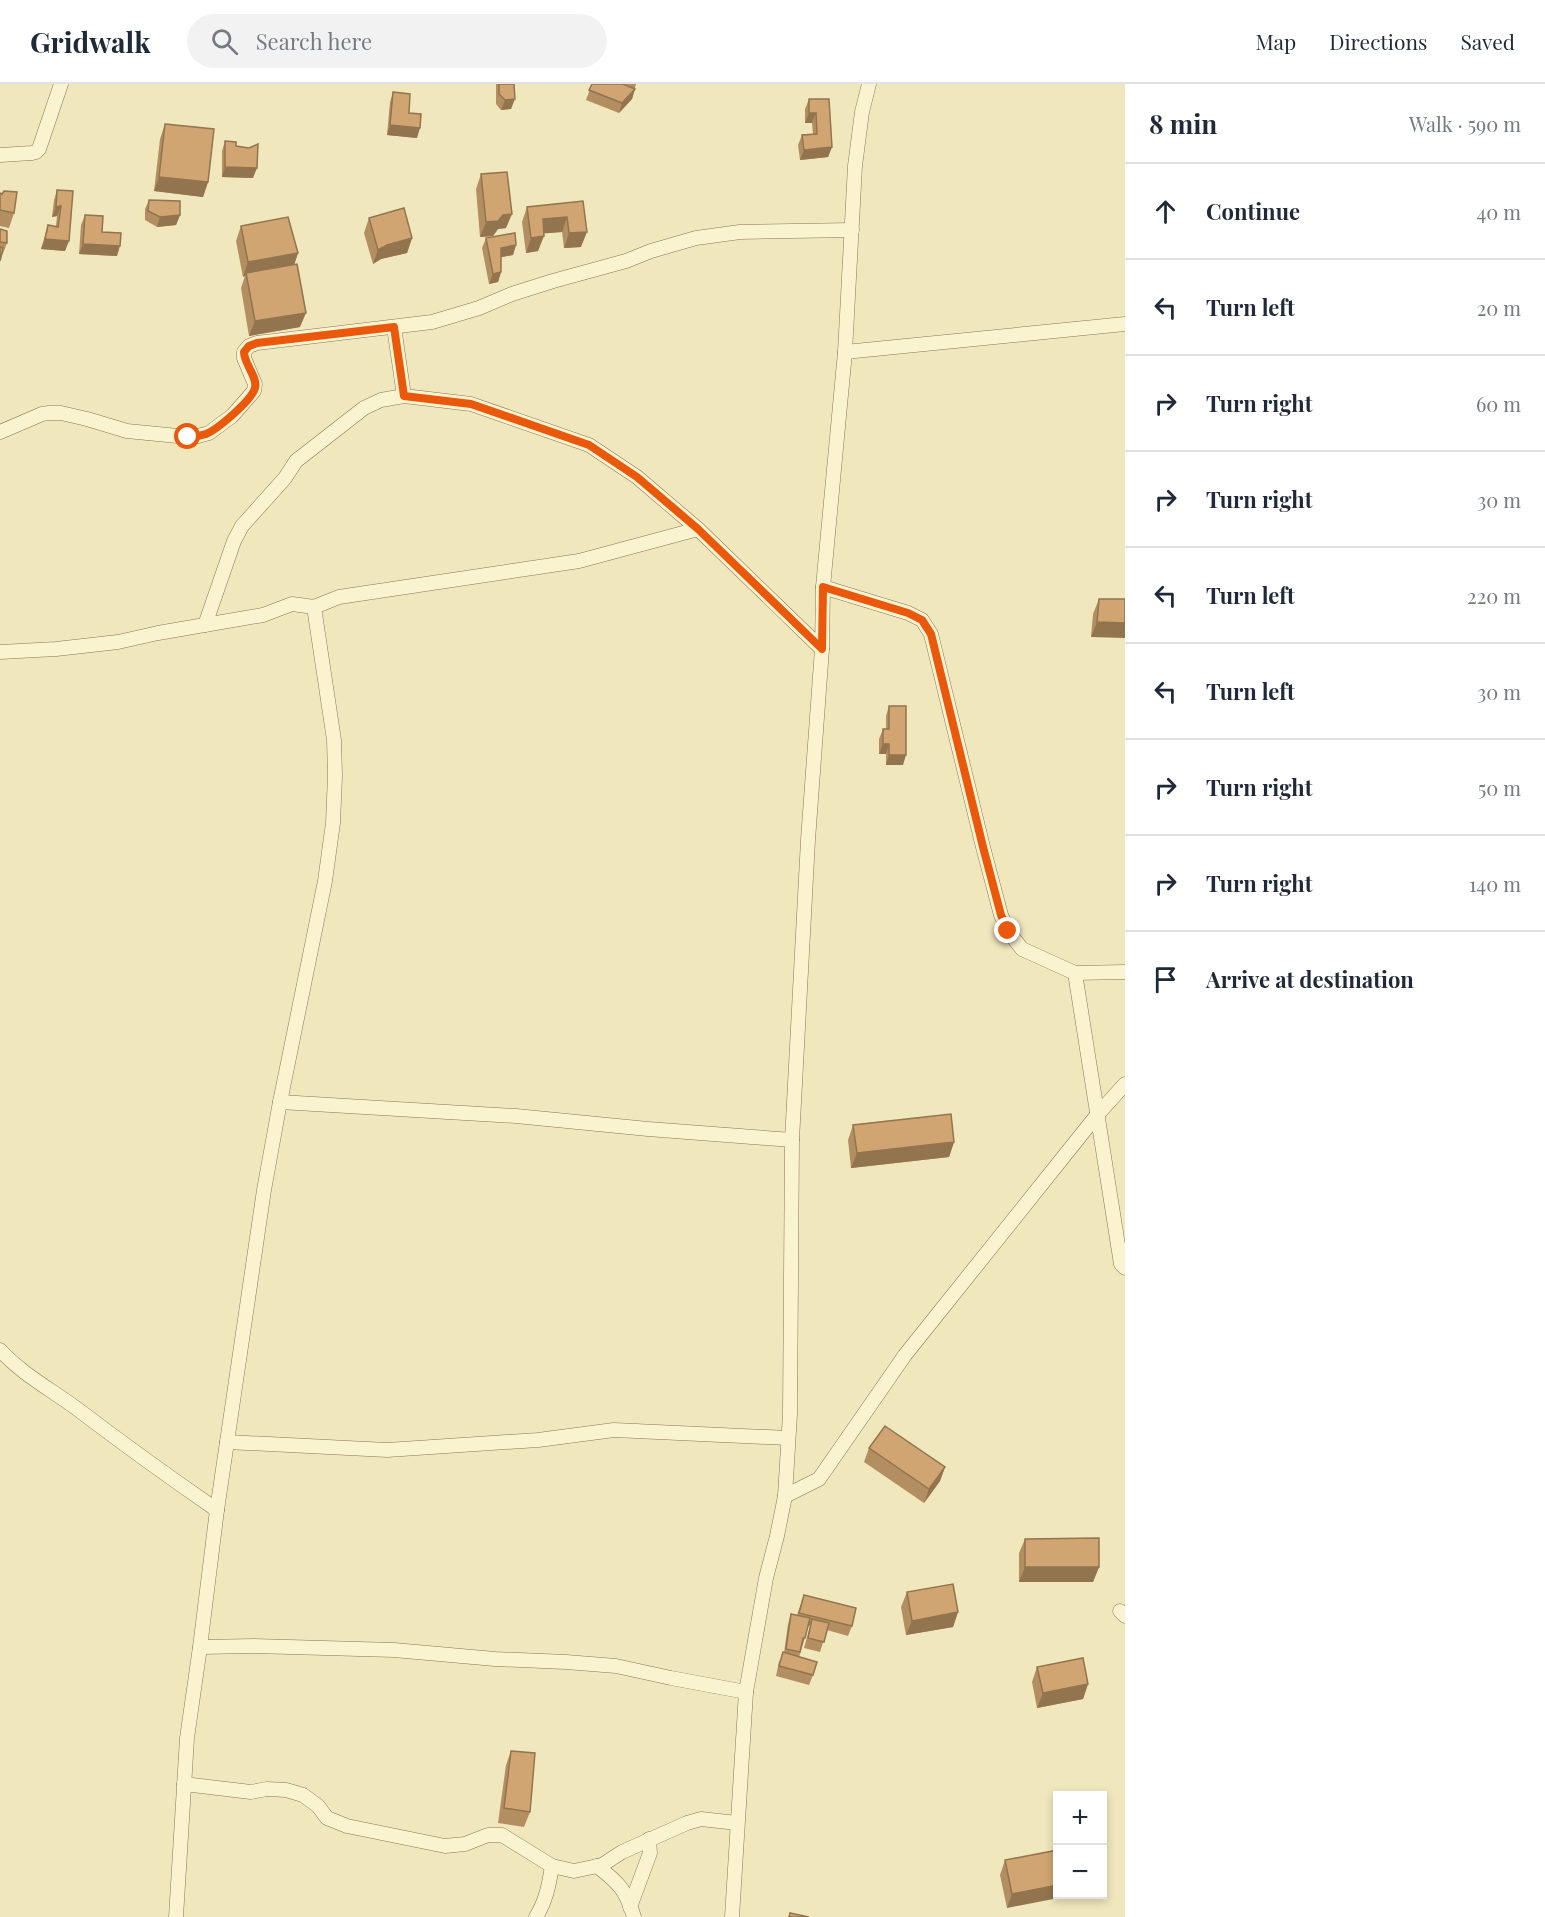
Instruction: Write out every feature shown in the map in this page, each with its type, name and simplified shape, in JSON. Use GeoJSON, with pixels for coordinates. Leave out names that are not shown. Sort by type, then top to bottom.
{"type":"FeatureCollection","features":[{"type":"Feature","properties":{"kind":"street"},"geometry":{"type":"LineString","coordinates":[[0,155],[32,153],[39,149],[61,84]]}},
{"type":"Feature","properties":{"kind":"street"},"geometry":{"type":"LineString","coordinates":[[732,1917],[746,1692],[766,1578],[785,1496],[788,1437],[792,1140],[808,840],[822,649],[823,587],[845,352],[855,166],[862,112],[869,84]]}},
{"type":"Feature","properties":{"kind":"street"},"geometry":{"type":"LineString","coordinates":[[0,432],[49,413],[61,413],[127,431],[198,436],[209,433],[232,416],[254,391],[254,381],[244,352],[249,346],[257,343],[432,322],[479,308],[553,280],[626,261],[696,238],[740,232],[852,230]]}},
{"type":"Feature","properties":{"kind":"street"},"geometry":{"type":"LineString","coordinates":[[845,352],[1125,324]]}},
{"type":"Feature","properties":{"kind":"street"},"geometry":{"type":"LineString","coordinates":[[394,327],[404,396]]}},
{"type":"Feature","properties":{"kind":"street"},"geometry":{"type":"LineString","coordinates":[[205,625],[234,541],[242,526],[285,478],[296,461],[364,408],[381,400],[404,396],[471,404],[589,445],[637,477],[698,529],[822,649]]}},
{"type":"Feature","properties":{"kind":"street"},"geometry":{"type":"LineString","coordinates":[[0,652],[118,642],[263,615],[292,604],[314,607],[339,597],[579,561],[698,529]]}},
{"type":"Feature","properties":{"kind":"street"},"geometry":{"type":"LineString","coordinates":[[823,587],[908,613],[922,620],[931,634],[1001,915],[1008,931],[1022,949],[1075,974],[1125,972]]}},
{"type":"Feature","properties":{"kind":"street"},"geometry":{"type":"LineString","coordinates":[[176,1917],[187,1738],[217,1510],[263,1202],[280,1102],[325,880],[333,823],[334,740],[314,607]]}},
{"type":"Feature","properties":{"kind":"street"},"geometry":{"type":"LineString","coordinates":[[1075,974],[1120,1264],[1125,1268]]}},
{"type":"Feature","properties":{"kind":"street"},"geometry":{"type":"LineString","coordinates":[[785,1496],[819,1479],[905,1355],[1097,1115],[1125,1084]]}},
{"type":"Feature","properties":{"kind":"street"},"geometry":{"type":"LineString","coordinates":[[280,1102],[516,1116],[792,1140]]}},
{"type":"Feature","properties":{"kind":"street"},"geometry":{"type":"LineString","coordinates":[[0,1350],[32,1379],[57,1394],[217,1510]]}},
{"type":"Feature","properties":{"kind":"street"},"geometry":{"type":"LineString","coordinates":[[227,1442],[387,1450],[538,1440],[614,1430],[788,1437]]}},
{"type":"Feature","properties":{"kind":"street"},"geometry":{"type":"LineString","coordinates":[[200,1647],[254,1646],[394,1650],[616,1666],[746,1692]]}},
{"type":"Feature","properties":{"kind":"street"},"geometry":{"type":"LineString","coordinates":[[184,1784],[251,1792],[267,1789],[286,1790],[303,1795],[318,1806],[327,1818],[347,1826],[445,1846],[465,1844],[488,1835],[502,1835],[552,1866],[574,1871],[597,1866],[649,1839],[687,1823],[701,1819],[737,1823]]}},
{"type":"Feature","properties":{"kind":"street"},"geometry":{"type":"LineString","coordinates":[[632,1912],[650,1853],[649,1839]]}},
{"type":"Feature","properties":{"kind":"street"},"geometry":{"type":"LineString","coordinates":[[536,1917],[549,1890],[552,1866]]}},
{"type":"Feature","properties":{"kind":"street"},"geometry":{"type":"LineString","coordinates":[[597,1866],[616,1881],[626,1893],[632,1912]]}},
{"type":"Feature","properties":{"kind":"building"},"geometry":{"type":"Polygon","coordinates":[[[499,84],[514,84],[515,99],[505,100],[499,94],[499,84]]]}},
{"type":"Feature","properties":{"kind":"building"},"geometry":{"type":"Polygon","coordinates":[[[592,84],[623,84],[635,89],[622,103],[589,90],[592,84]]]}},
{"type":"Feature","properties":{"kind":"building"},"geometry":{"type":"Polygon","coordinates":[[[393,92],[410,94],[409,113],[421,114],[420,128],[390,125],[393,92]]]}},
{"type":"Feature","properties":{"kind":"building"},"geometry":{"type":"Polygon","coordinates":[[[809,99],[829,99],[832,147],[804,150],[802,135],[817,134],[816,113],[809,113],[809,99]]]}},
{"type":"Feature","properties":{"kind":"building"},"geometry":{"type":"Polygon","coordinates":[[[165,124],[214,129],[208,182],[159,177],[165,124]]]}},
{"type":"Feature","properties":{"kind":"building"},"geometry":{"type":"Polygon","coordinates":[[[225,141],[236,142],[236,146],[249,148],[258,144],[257,168],[225,167],[225,141]]]}},
{"type":"Feature","properties":{"kind":"building"},"geometry":{"type":"Polygon","coordinates":[[[507,172],[512,214],[503,215],[498,221],[486,222],[481,174],[507,172]]]}},
{"type":"Feature","properties":{"kind":"building"},"geometry":{"type":"Polygon","coordinates":[[[57,190],[73,191],[69,241],[45,239],[48,225],[58,227],[61,206],[56,207],[57,190]]]}},
{"type":"Feature","properties":{"kind":"building"},"geometry":{"type":"Polygon","coordinates":[[[17,192],[14,213],[0,210],[0,193],[17,192]]]}},
{"type":"Feature","properties":{"kind":"building"},"geometry":{"type":"Polygon","coordinates":[[[149,200],[180,201],[180,215],[160,217],[148,211],[149,200]]]}},
{"type":"Feature","properties":{"kind":"building"},"geometry":{"type":"Polygon","coordinates":[[[583,201],[587,232],[569,233],[567,217],[543,219],[544,236],[531,238],[527,207],[583,201]]]}},
{"type":"Feature","properties":{"kind":"building"},"geometry":{"type":"Polygon","coordinates":[[[404,208],[412,238],[378,250],[369,218],[404,208]]]}},
{"type":"Feature","properties":{"kind":"building"},"geometry":{"type":"Polygon","coordinates":[[[85,215],[103,216],[102,232],[121,233],[120,246],[83,244],[85,215]]]}},
{"type":"Feature","properties":{"kind":"building"},"geometry":{"type":"Polygon","coordinates":[[[288,217],[298,253],[248,262],[241,226],[288,217]]]}},
{"type":"Feature","properties":{"kind":"building"},"geometry":{"type":"Polygon","coordinates":[[[0,229],[7,231],[7,243],[0,242],[0,229]]]}},
{"type":"Feature","properties":{"kind":"building"},"geometry":{"type":"Polygon","coordinates":[[[515,233],[516,245],[501,248],[501,272],[493,274],[486,238],[515,233]]]}},
{"type":"Feature","properties":{"kind":"building"},"geometry":{"type":"Polygon","coordinates":[[[297,264],[306,313],[255,321],[246,273],[297,264]]]}},
{"type":"Feature","properties":{"kind":"building"},"geometry":{"type":"Polygon","coordinates":[[[1099,599],[1125,599],[1125,623],[1097,622],[1099,599]]]}},
{"type":"Feature","properties":{"kind":"building"},"geometry":{"type":"Polygon","coordinates":[[[889,706],[906,706],[906,755],[889,755],[889,744],[883,744],[883,729],[889,729],[889,706]]]}},
{"type":"Feature","properties":{"kind":"building"},"geometry":{"type":"Polygon","coordinates":[[[951,1114],[954,1142],[857,1153],[853,1125],[951,1114]]]}},
{"type":"Feature","properties":{"kind":"building"},"geometry":{"type":"Polygon","coordinates":[[[885,1426],[945,1467],[929,1489],[869,1448],[885,1426]]]}},
{"type":"Feature","properties":{"kind":"building"},"geometry":{"type":"Polygon","coordinates":[[[1099,1538],[1099,1567],[1025,1567],[1025,1539],[1099,1538]]]}},
{"type":"Feature","properties":{"kind":"building"},"geometry":{"type":"Polygon","coordinates":[[[953,1584],[958,1612],[912,1621],[907,1592],[953,1584]]]}},
{"type":"Feature","properties":{"kind":"building"},"geometry":{"type":"Polygon","coordinates":[[[804,1595],[856,1608],[852,1626],[799,1613],[804,1595]]]}},
{"type":"Feature","properties":{"kind":"building"},"geometry":{"type":"Polygon","coordinates":[[[791,1614],[810,1618],[800,1652],[786,1649],[791,1614]]]}},
{"type":"Feature","properties":{"kind":"building"},"geometry":{"type":"Polygon","coordinates":[[[812,1619],[829,1623],[824,1642],[808,1638],[812,1619]]]}},
{"type":"Feature","properties":{"kind":"building"},"geometry":{"type":"Polygon","coordinates":[[[783,1652],[817,1662],[813,1675],[779,1666],[783,1652]]]}},
{"type":"Feature","properties":{"kind":"building"},"geometry":{"type":"Polygon","coordinates":[[[1083,1658],[1088,1684],[1043,1693],[1037,1667],[1083,1658]]]}},
{"type":"Feature","properties":{"kind":"building"},"geometry":{"type":"Polygon","coordinates":[[[511,1751],[535,1753],[530,1812],[504,1808],[511,1751]]]}},
{"type":"Feature","properties":{"kind":"building"},"geometry":{"type":"Polygon","coordinates":[[[1053,1851],[1053,1886],[1012,1894],[1005,1860],[1053,1851]]]}},
{"type":"Feature","properties":{"kind":"building"},"geometry":{"type":"Polygon","coordinates":[[[790,1913],[809,1917],[789,1917],[790,1913]]]}},
{"type":"Feature","properties":{"kind":"route"},"geometry":{"type":"LineString","coordinates":[[188,437],[209,433],[232,416],[254,391],[254,381],[244,357],[244,352],[249,346],[257,343],[394,327],[404,396],[471,404],[589,445],[637,477],[698,529],[822,649],[823,587],[908,613],[922,620],[931,634],[983,847],[1001,915],[1008,931]]}}]}
